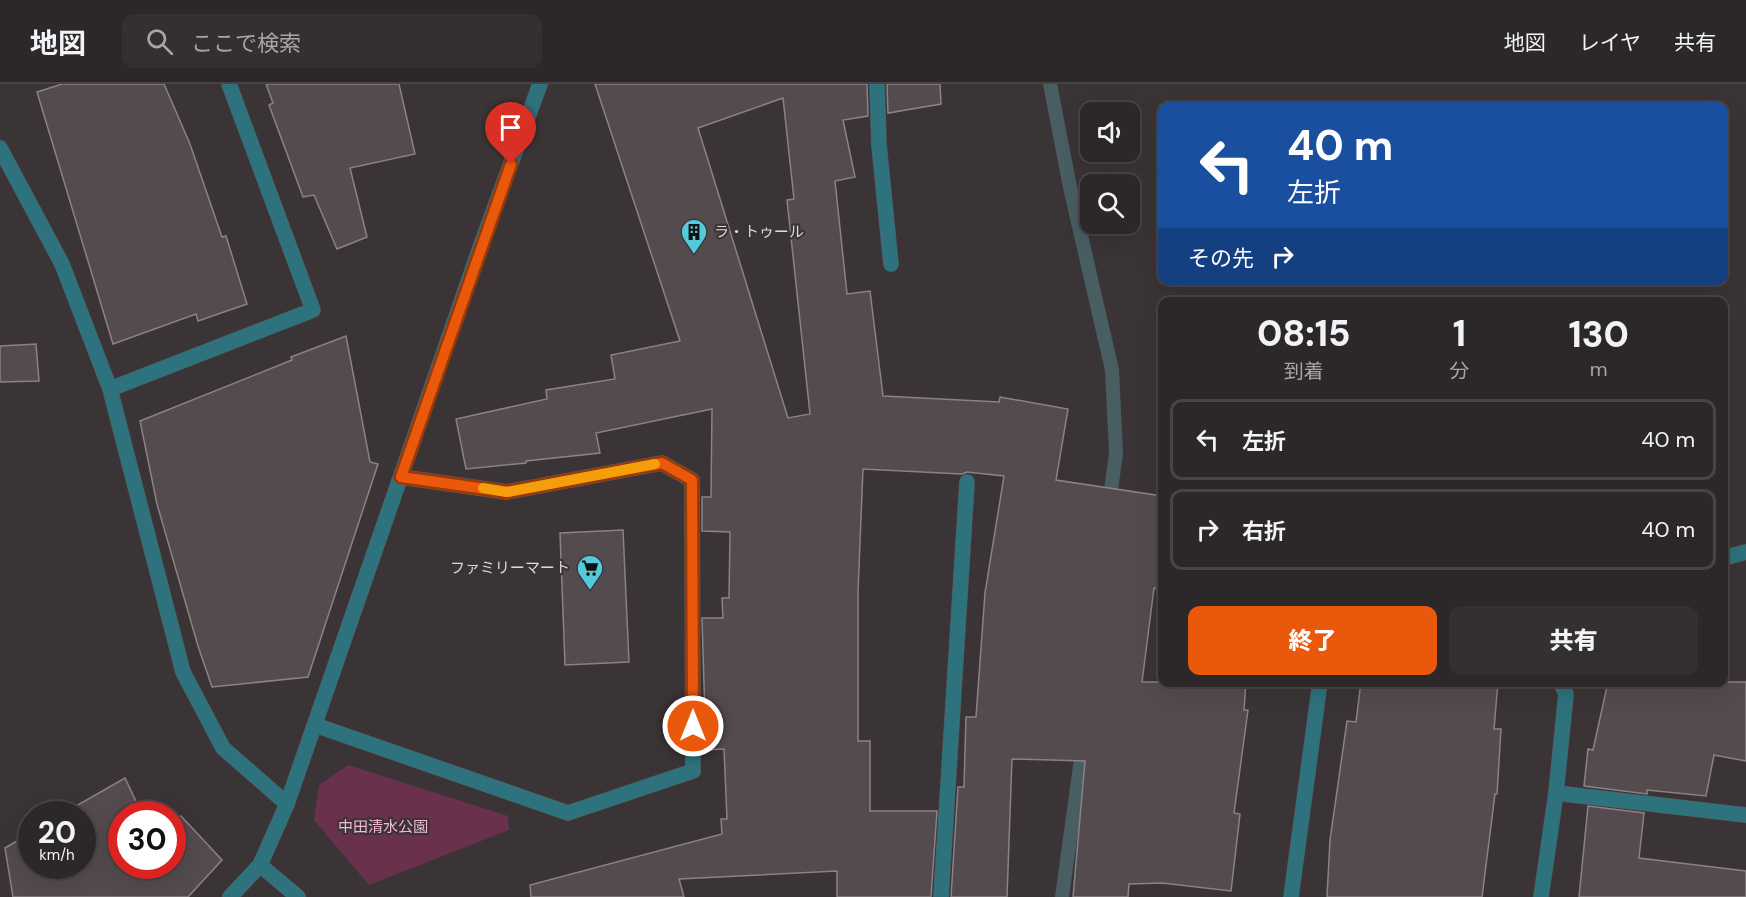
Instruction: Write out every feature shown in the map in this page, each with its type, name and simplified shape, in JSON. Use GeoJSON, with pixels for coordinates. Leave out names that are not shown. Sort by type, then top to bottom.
{"type":"FeatureCollection","features":[{"type":"Feature","properties":{"kind":"street"},"geometry":{"type":"LineString","coordinates":[[110,389],[313,310],[229,84]]}},
{"type":"Feature","properties":{"kind":"street"},"geometry":{"type":"LineString","coordinates":[[230,897],[260,865],[286,804],[540,84]]}},
{"type":"Feature","properties":{"kind":"street"},"geometry":{"type":"LineString","coordinates":[[877,84],[879,145],[891,264]]}},
{"type":"Feature","properties":{"kind":"street"},"geometry":{"type":"LineString","coordinates":[[0,148],[7,176],[62,264],[110,389],[183,672],[223,748],[286,804]]}},
{"type":"Feature","properties":{"kind":"street"},"geometry":{"type":"LineString","coordinates":[[315,725],[568,813],[693,771],[692,480],[662,463],[507,492],[401,477]]}},
{"type":"Feature","properties":{"kind":"street"},"geometry":{"type":"LineString","coordinates":[[941,897],[967,482]]}},
{"type":"Feature","properties":{"kind":"street"},"geometry":{"type":"LineString","coordinates":[[1728,557],[1746,552]]}},
{"type":"Feature","properties":{"kind":"street"},"geometry":{"type":"LineString","coordinates":[[1291,897],[1319,687]]}},
{"type":"Feature","properties":{"kind":"street"},"geometry":{"type":"LineString","coordinates":[[1542,897],[1566,694],[1562,687]]}},
{"type":"Feature","properties":{"kind":"street"},"geometry":{"type":"LineString","coordinates":[[1556,793],[1746,815]]}},
{"type":"Feature","properties":{"kind":"street"},"geometry":{"type":"LineString","coordinates":[[260,865],[298,897]]}},
{"type":"Feature","properties":{"kind":"green space","name":"中田清水公園"},"geometry":{"type":"Polygon","coordinates":[[[348,765],[508,816],[509,830],[369,885],[314,820],[319,785],[348,765]]]}},
{"type":"Feature","properties":{"kind":"building"},"geometry":{"type":"Polygon","coordinates":[[[62,84],[164,84],[190,144],[222,237],[226,236],[247,304],[198,321],[196,314],[113,344],[37,92],[62,84]]]}},
{"type":"Feature","properties":{"kind":"building"},"geometry":{"type":"Polygon","coordinates":[[[266,84],[399,84],[415,154],[350,168],[367,237],[337,249],[314,195],[303,197],[269,105],[273,103],[266,84]]]}},
{"type":"Feature","properties":{"kind":"building"},"geometry":{"type":"Polygon","coordinates":[[[595,84],[867,84],[868,116],[843,120],[855,177],[835,181],[847,294],[870,291],[883,396],[999,402],[1000,397],[1068,409],[1056,480],[1158,495],[1158,589],[1154,588],[1142,682],[1158,682],[1158,687],[1246,687],[1244,710],[1248,710],[1234,813],[1240,814],[1231,891],[1162,883],[1129,884],[1128,897],[1073,897],[1085,761],[1012,759],[1007,897],[951,897],[958,787],[964,787],[966,717],[976,717],[985,593],[1004,476],[967,472],[962,474],[863,469],[858,592],[858,741],[870,741],[870,811],[937,811],[931,897],[837,897],[837,871],[679,879],[684,897],[531,897],[530,885],[722,834],[721,819],[727,819],[724,749],[706,750],[702,618],[723,618],[722,598],[729,598],[730,532],[702,531],[702,497],[711,497],[712,409],[596,433],[600,453],[466,469],[456,419],[547,399],[546,390],[615,379],[611,355],[680,341],[595,84]],[[783,98],[698,128],[788,418],[810,414],[787,200],[794,199],[783,98]]]}},
{"type":"Feature","properties":{"kind":"building"},"geometry":{"type":"Polygon","coordinates":[[[887,84],[940,84],[941,104],[888,113],[887,84]]]}},
{"type":"Feature","properties":{"kind":"building"},"geometry":{"type":"Polygon","coordinates":[[[346,336],[370,462],[378,464],[308,677],[212,687],[157,504],[140,421],[346,336]]]}},
{"type":"Feature","properties":{"kind":"building"},"geometry":{"type":"Polygon","coordinates":[[[36,344],[39,381],[0,382],[0,346],[36,344]]]}},
{"type":"Feature","properties":{"kind":"building"},"geometry":{"type":"Polygon","coordinates":[[[623,530],[629,662],[565,665],[560,533],[623,530]]]}},
{"type":"Feature","properties":{"kind":"building"},"geometry":{"type":"Polygon","coordinates":[[[1728,682],[1746,682],[1746,761],[1714,755],[1706,796],[1647,790],[1647,794],[1584,786],[1588,749],[1593,750],[1607,687],[1728,687],[1728,682]]]}},
{"type":"Feature","properties":{"kind":"building"},"geometry":{"type":"Polygon","coordinates":[[[1360,687],[1498,687],[1494,729],[1501,729],[1497,794],[1495,794],[1482,897],[1327,897],[1330,840],[1347,721],[1356,722],[1360,687]]]}},
{"type":"Feature","properties":{"kind":"building"},"geometry":{"type":"Polygon","coordinates":[[[125,778],[136,801],[108,801],[108,879],[186,879],[186,821],[222,860],[188,897],[13,897],[5,848],[18,840],[18,879],[96,879],[96,801],[85,801],[125,778]]]}},
{"type":"Feature","properties":{"kind":"building"},"geometry":{"type":"Polygon","coordinates":[[[1588,806],[1644,813],[1639,858],[1746,871],[1746,897],[1579,897],[1588,806]]]}},
{"type":"Feature","properties":{"kind":"waterway"},"geometry":{"type":"LineString","coordinates":[[1050,84],[1071,192],[1112,370],[1116,453],[1109,505]]}},
{"type":"Feature","properties":{"kind":"waterway"},"geometry":{"type":"LineString","coordinates":[[1062,897],[1083,744]]}},
{"type":"Feature","properties":{"kind":"slow traffic"},"geometry":{"type":"LineString","coordinates":[[483,488],[507,492],[655,464]]}},
{"type":"Feature","properties":{"kind":"place","name":"ラ・トゥール"},"geometry":{"type":"Point","coordinates":[694,255]}},
{"type":"Feature","properties":{"kind":"place","name":"ファミリーマート"},"geometry":{"type":"Point","coordinates":[590,591]}},
{"type":"Feature","properties":{"kind":"route"},"geometry":{"type":"LineString","coordinates":[[511,164],[401,477],[507,492],[662,463],[692,480],[693,726]]}}]}
